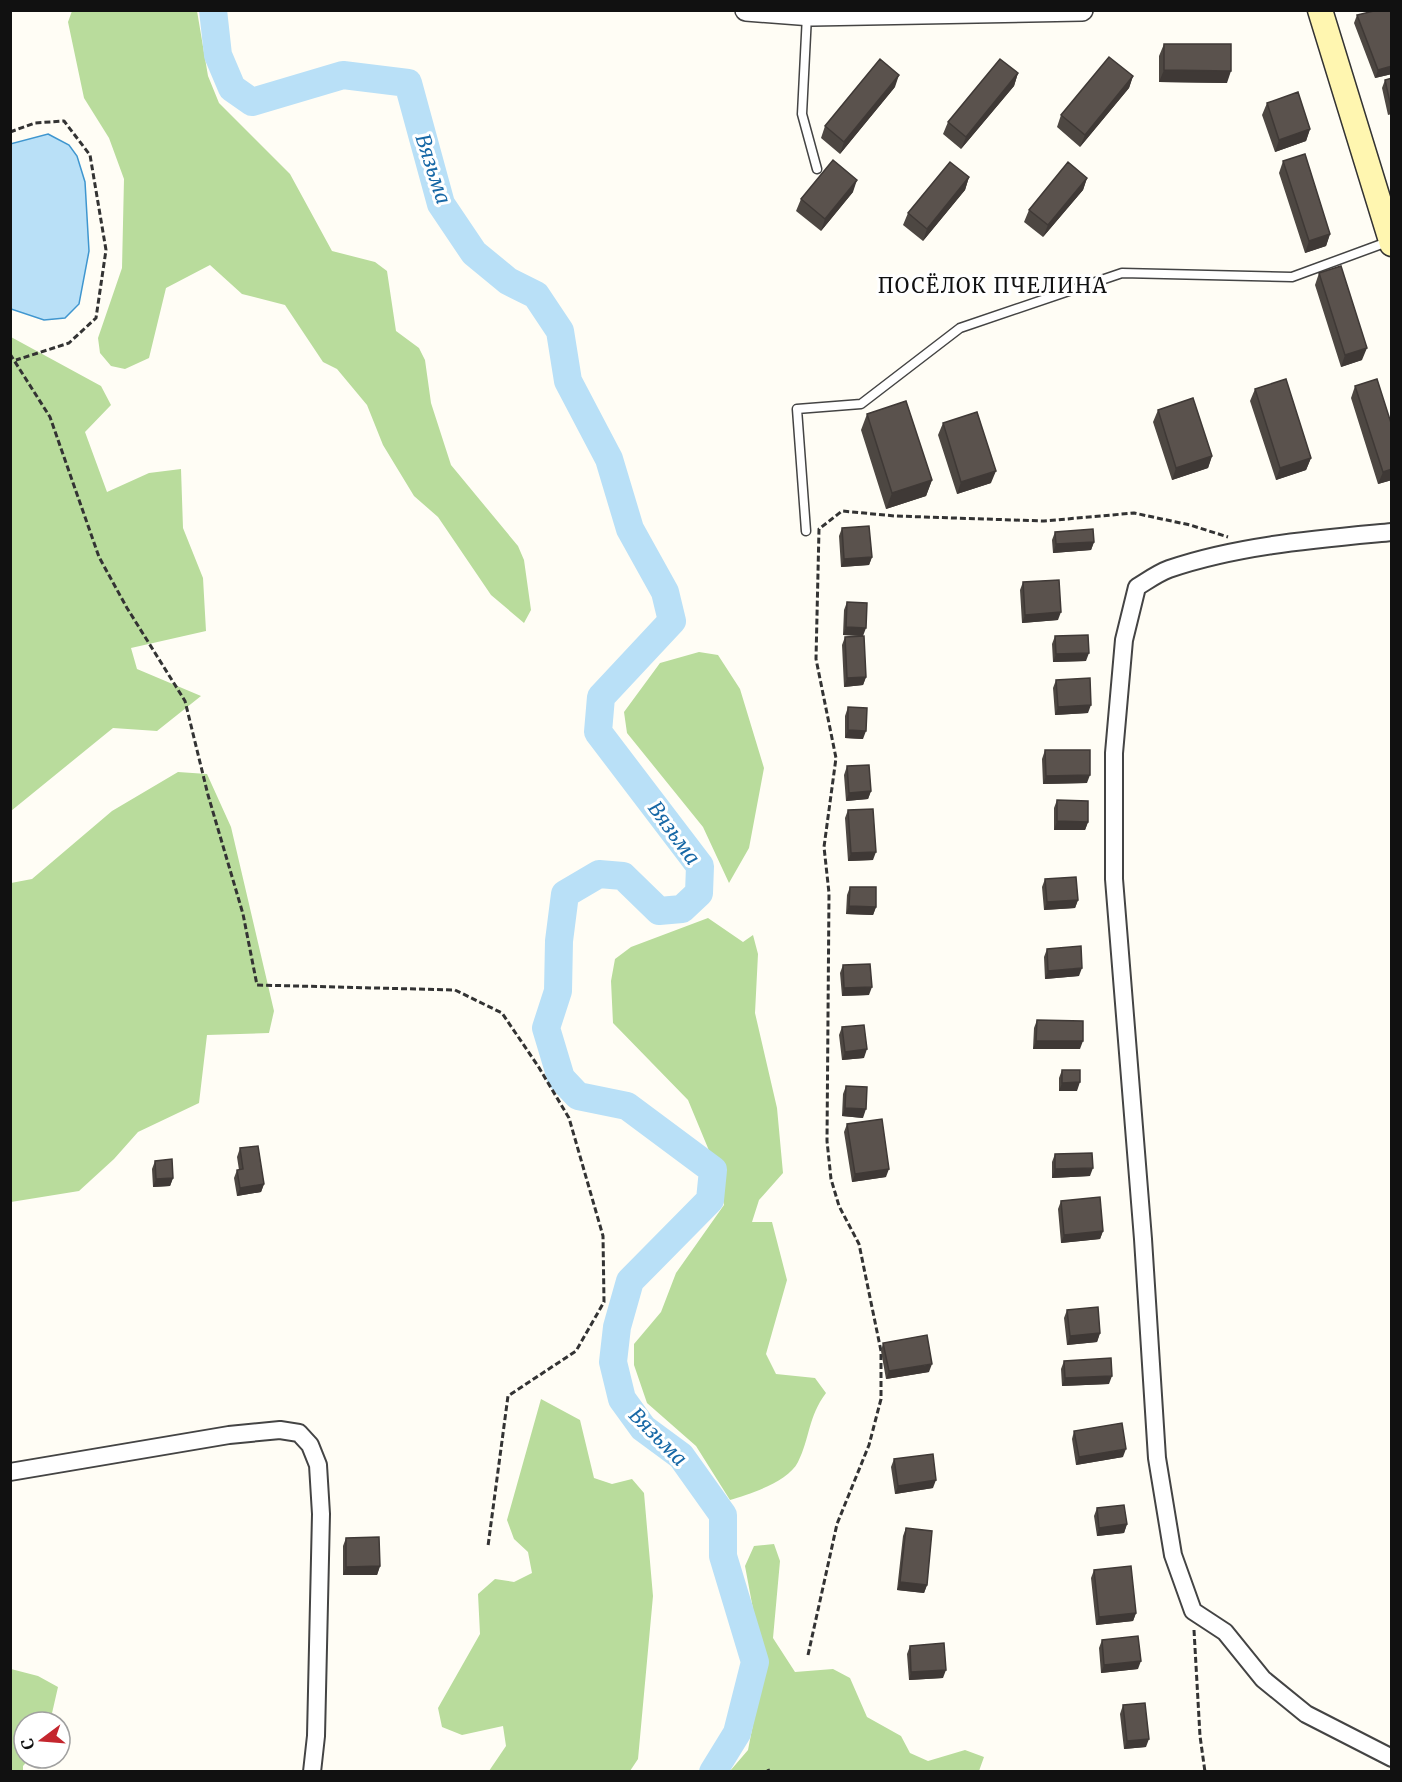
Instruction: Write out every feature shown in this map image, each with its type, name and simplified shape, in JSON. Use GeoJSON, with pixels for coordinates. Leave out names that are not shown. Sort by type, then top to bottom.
{"type":"FeatureCollection","features":[{"type":"Feature","properties":{"kind":"main road"},"geometry":{"type":"LineString","coordinates":[[1320,10],[1391,243]]}},
{"type":"Feature","properties":{"kind":"street"},"geometry":{"type":"LineString","coordinates":[[746,10],[807,15],[1082,10]]}},
{"type":"Feature","properties":{"kind":"street"},"geometry":{"type":"LineString","coordinates":[[1392,532],[1234,552],[1167,569],[1137,587],[1124,640],[1114,753],[1114,879],[1143,1239],[1157,1458],[1173,1555],[1193,1611],[1225,1632],[1263,1679],[1306,1714],[1392,1758]]}},
{"type":"Feature","properties":{"kind":"street"},"geometry":{"type":"LineString","coordinates":[[10,1472],[229,1435],[280,1430],[299,1433],[310,1445],[318,1465],[321,1514],[316,1736],[312,1772]]}},
{"type":"Feature","properties":{"kind":"lane"},"geometry":{"type":"LineString","coordinates":[[807,15],[802,114],[817,169]]}},
{"type":"Feature","properties":{"kind":"lane"},"geometry":{"type":"LineString","coordinates":[[806,531],[797,409],[861,404],[960,328],[1122,273],[1292,277],[1391,243]]}},
{"type":"Feature","properties":{"kind":"path"},"geometry":{"type":"LineString","coordinates":[[10,132],[35,123],[64,121],[90,155],[106,250],[96,318],[69,343],[16,360]]}},
{"type":"Feature","properties":{"kind":"path"},"geometry":{"type":"LineString","coordinates":[[10,354],[16,360],[50,417],[99,557],[127,608],[186,701],[208,795],[243,914],[257,985],[455,990],[502,1013],[569,1118],[603,1236],[604,1302],[576,1351],[508,1396],[488,1546]]}},
{"type":"Feature","properties":{"kind":"path"},"geometry":{"type":"LineString","coordinates":[[808,1655],[837,1524],[869,1445],[881,1399],[880,1351],[859,1244],[836,1197],[831,1179],[827,1141],[829,893],[824,847],[836,758],[816,659],[819,530],[842,510],[895,516],[1044,521],[1134,513],[1190,525],[1231,538]]}},
{"type":"Feature","properties":{"kind":"path"},"geometry":{"type":"LineString","coordinates":[[1193,1611],[1204,1772]]}},
{"type":"Feature","properties":{"kind":"green space"},"geometry":{"type":"Polygon","coordinates":[[[72,11],[197,11],[208,76],[219,103],[290,174],[332,251],[375,262],[387,271],[396,331],[419,348],[425,360],[431,403],[451,465],[518,546],[524,560],[531,610],[524,623],[491,595],[438,517],[414,496],[383,445],[367,405],[337,369],[323,362],[285,305],[242,294],[210,265],[166,288],[149,358],[125,369],[111,366],[100,353],[98,338],[122,268],[124,179],[109,138],[84,98],[68,22],[72,11]]]}},
{"type":"Feature","properties":{"kind":"green space"},"geometry":{"type":"Polygon","coordinates":[[[11,337],[101,386],[111,405],[85,432],[107,492],[149,473],[181,469],[183,528],[203,578],[206,631],[131,648],[137,669],[201,696],[157,731],[113,728],[11,811],[11,337]]]}},
{"type":"Feature","properties":{"kind":"green space"},"geometry":{"type":"Polygon","coordinates":[[[699,652],[718,655],[740,689],[764,768],[749,848],[729,883],[703,827],[627,733],[624,712],[660,663],[699,652]]]}},
{"type":"Feature","properties":{"kind":"green space"},"geometry":{"type":"Polygon","coordinates":[[[178,772],[207,774],[231,827],[274,1011],[269,1033],[207,1035],[199,1103],[138,1132],[114,1159],[79,1191],[11,1202],[11,883],[32,879],[112,811],[178,772]]]}},
{"type":"Feature","properties":{"kind":"green space"},"geometry":{"type":"Polygon","coordinates":[[[708,918],[743,942],[753,935],[758,954],[755,1013],[777,1108],[783,1173],[759,1200],[752,1222],[772,1222],[787,1280],[766,1354],[776,1374],[815,1378],[826,1393],[812,1419],[802,1453],[793,1469],[786,1476],[768,1486],[730,1500],[696,1446],[647,1403],[634,1365],[634,1344],[661,1312],[676,1273],[724,1205],[715,1165],[688,1100],[613,1023],[611,981],[615,959],[631,947],[708,918]]]}},
{"type":"Feature","properties":{"kind":"green space"},"geometry":{"type":"Polygon","coordinates":[[[541,1399],[580,1420],[594,1478],[612,1484],[632,1479],[644,1493],[653,1596],[638,1759],[630,1771],[489,1771],[506,1746],[503,1726],[462,1735],[442,1727],[438,1708],[480,1634],[478,1594],[495,1579],[514,1582],[532,1573],[528,1552],[514,1539],[507,1520],[541,1399]]]}},
{"type":"Feature","properties":{"kind":"green space"},"geometry":{"type":"Polygon","coordinates":[[[774,1544],[780,1561],[773,1638],[795,1672],[833,1669],[850,1678],[867,1717],[901,1736],[910,1753],[928,1761],[965,1750],[984,1757],[979,1771],[730,1771],[748,1750],[764,1668],[745,1566],[754,1546],[774,1544]]]}},
{"type":"Feature","properties":{"kind":"green space"},"geometry":{"type":"Polygon","coordinates":[[[11,1669],[38,1676],[58,1687],[53,1710],[12,1710],[12,1770],[23,1771],[11,1771],[11,1669]]]}},
{"type":"Feature","properties":{"kind":"water"},"geometry":{"type":"Polygon","coordinates":[[[48,134],[69,145],[77,156],[85,182],[89,251],[79,304],[65,318],[44,320],[11,309],[10,144],[48,134]]]}},
{"type":"Feature","properties":{"kind":"building"},"geometry":{"type":"Polygon","coordinates":[[[1378,10],[1392,10],[1392,66],[1378,70],[1357,15],[1378,10]]]}},
{"type":"Feature","properties":{"kind":"building"},"geometry":{"type":"Polygon","coordinates":[[[1164,44],[1231,44],[1231,71],[1164,70],[1164,44]]]}},
{"type":"Feature","properties":{"kind":"building"},"geometry":{"type":"Polygon","coordinates":[[[1109,57],[1133,76],[1085,135],[1061,115],[1109,57]]]}},
{"type":"Feature","properties":{"kind":"building"},"geometry":{"type":"Polygon","coordinates":[[[880,59],[899,75],[844,142],[825,126],[880,59]]]}},
{"type":"Feature","properties":{"kind":"building"},"geometry":{"type":"Polygon","coordinates":[[[1000,59],[1018,73],[966,137],[948,122],[1000,59]]]}},
{"type":"Feature","properties":{"kind":"building"},"geometry":{"type":"Polygon","coordinates":[[[1392,78],[1392,107],[1391,107],[1385,80],[1392,78]]]}},
{"type":"Feature","properties":{"kind":"building"},"geometry":{"type":"Polygon","coordinates":[[[1298,92],[1310,129],[1279,140],[1267,103],[1298,92]]]}},
{"type":"Feature","properties":{"kind":"building"},"geometry":{"type":"Polygon","coordinates":[[[1305,154],[1330,234],[1309,241],[1283,161],[1305,154]]]}},
{"type":"Feature","properties":{"kind":"building"},"geometry":{"type":"Polygon","coordinates":[[[833,160],[857,180],[825,219],[801,199],[833,160]]]}},
{"type":"Feature","properties":{"kind":"building"},"geometry":{"type":"Polygon","coordinates":[[[950,162],[969,177],[927,229],[908,213],[950,162]]]}},
{"type":"Feature","properties":{"kind":"building"},"geometry":{"type":"Polygon","coordinates":[[[1068,162],[1087,178],[1048,225],[1029,210],[1068,162]]]}},
{"type":"Feature","properties":{"kind":"building"},"geometry":{"type":"Polygon","coordinates":[[[1341,266],[1367,348],[1345,355],[1319,273],[1341,266]]]}},
{"type":"Feature","properties":{"kind":"building"},"geometry":{"type":"Polygon","coordinates":[[[1286,379],[1311,458],[1280,468],[1255,389],[1286,379]]]}},
{"type":"Feature","properties":{"kind":"building"},"geometry":{"type":"Polygon","coordinates":[[[1377,379],[1392,426],[1392,469],[1383,472],[1355,386],[1377,379]]]}},
{"type":"Feature","properties":{"kind":"building"},"geometry":{"type":"Polygon","coordinates":[[[1193,398],[1212,456],[1176,468],[1158,410],[1193,398]]]}},
{"type":"Feature","properties":{"kind":"building"},"geometry":{"type":"Polygon","coordinates":[[[906,401],[932,480],[892,493],[867,414],[906,401]]]}},
{"type":"Feature","properties":{"kind":"building"},"geometry":{"type":"Polygon","coordinates":[[[977,412],[996,471],[961,482],[943,423],[977,412]]]}},
{"type":"Feature","properties":{"kind":"building"},"geometry":{"type":"Polygon","coordinates":[[[869,526],[872,557],[844,559],[842,528],[869,526]]]}},
{"type":"Feature","properties":{"kind":"building"},"geometry":{"type":"Polygon","coordinates":[[[1093,529],[1094,542],[1056,544],[1055,532],[1093,529]]]}},
{"type":"Feature","properties":{"kind":"building"},"geometry":{"type":"Polygon","coordinates":[[[1059,580],[1061,612],[1025,615],[1023,582],[1059,580]]]}},
{"type":"Feature","properties":{"kind":"building"},"geometry":{"type":"Polygon","coordinates":[[[847,602],[867,603],[866,628],[846,627],[847,602]]]}},
{"type":"Feature","properties":{"kind":"building"},"geometry":{"type":"Polygon","coordinates":[[[1088,635],[1089,653],[1056,654],[1055,636],[1088,635]]]}},
{"type":"Feature","properties":{"kind":"building"},"geometry":{"type":"Polygon","coordinates":[[[864,636],[866,677],[847,678],[845,637],[864,636]]]}},
{"type":"Feature","properties":{"kind":"building"},"geometry":{"type":"Polygon","coordinates":[[[1090,678],[1091,705],[1058,707],[1056,680],[1090,678]]]}},
{"type":"Feature","properties":{"kind":"building"},"geometry":{"type":"Polygon","coordinates":[[[848,707],[867,708],[866,731],[848,730],[848,707]]]}},
{"type":"Feature","properties":{"kind":"building"},"geometry":{"type":"Polygon","coordinates":[[[1045,750],[1090,750],[1090,775],[1046,776],[1045,750]]]}},
{"type":"Feature","properties":{"kind":"building"},"geometry":{"type":"Polygon","coordinates":[[[869,765],[871,791],[849,793],[847,766],[869,765]]]}},
{"type":"Feature","properties":{"kind":"building"},"geometry":{"type":"Polygon","coordinates":[[[1057,800],[1088,801],[1088,822],[1057,821],[1057,800]]]}},
{"type":"Feature","properties":{"kind":"building"},"geometry":{"type":"Polygon","coordinates":[[[873,809],[876,852],[851,853],[848,810],[873,809]]]}},
{"type":"Feature","properties":{"kind":"building"},"geometry":{"type":"Polygon","coordinates":[[[1076,877],[1078,900],[1047,902],[1045,879],[1076,877]]]}},
{"type":"Feature","properties":{"kind":"building"},"geometry":{"type":"Polygon","coordinates":[[[850,887],[876,887],[876,907],[849,906],[850,887]]]}},
{"type":"Feature","properties":{"kind":"building"},"geometry":{"type":"Polygon","coordinates":[[[1081,946],[1082,968],[1048,971],[1047,949],[1081,946]]]}},
{"type":"Feature","properties":{"kind":"building"},"geometry":{"type":"Polygon","coordinates":[[[870,964],[872,987],[844,988],[843,965],[870,964]]]}},
{"type":"Feature","properties":{"kind":"building"},"geometry":{"type":"Polygon","coordinates":[[[1037,1020],[1083,1021],[1083,1041],[1036,1041],[1037,1020]]]}},
{"type":"Feature","properties":{"kind":"building"},"geometry":{"type":"Polygon","coordinates":[[[864,1025],[867,1049],[845,1052],[842,1027],[864,1025]]]}},
{"type":"Feature","properties":{"kind":"building"},"geometry":{"type":"Polygon","coordinates":[[[1062,1070],[1080,1070],[1080,1082],[1062,1083],[1062,1070]]]}},
{"type":"Feature","properties":{"kind":"building"},"geometry":{"type":"Polygon","coordinates":[[[846,1086],[867,1087],[866,1109],[845,1108],[846,1086]]]}},
{"type":"Feature","properties":{"kind":"building"},"geometry":{"type":"Polygon","coordinates":[[[882,1119],[889,1169],[855,1174],[847,1124],[882,1119]]]}},
{"type":"Feature","properties":{"kind":"building"},"geometry":{"type":"Polygon","coordinates":[[[258,1146],[264,1184],[240,1188],[237,1170],[243,1169],[240,1148],[258,1146]]]}},
{"type":"Feature","properties":{"kind":"building"},"geometry":{"type":"Polygon","coordinates":[[[1092,1153],[1093,1168],[1055,1169],[1055,1154],[1092,1153]]]}},
{"type":"Feature","properties":{"kind":"building"},"geometry":{"type":"Polygon","coordinates":[[[172,1159],[173,1178],[156,1179],[155,1161],[172,1159]]]}},
{"type":"Feature","properties":{"kind":"building"},"geometry":{"type":"Polygon","coordinates":[[[1100,1197],[1103,1231],[1064,1235],[1061,1201],[1100,1197]]]}},
{"type":"Feature","properties":{"kind":"building"},"geometry":{"type":"Polygon","coordinates":[[[1098,1307],[1100,1333],[1070,1336],[1067,1310],[1098,1307]]]}},
{"type":"Feature","properties":{"kind":"building"},"geometry":{"type":"Polygon","coordinates":[[[927,1335],[932,1364],[889,1371],[883,1343],[927,1335]]]}},
{"type":"Feature","properties":{"kind":"building"},"geometry":{"type":"Polygon","coordinates":[[[1111,1358],[1112,1376],[1065,1378],[1064,1361],[1111,1358]]]}},
{"type":"Feature","properties":{"kind":"building"},"geometry":{"type":"Polygon","coordinates":[[[1122,1423],[1126,1449],[1079,1457],[1074,1431],[1122,1423]]]}},
{"type":"Feature","properties":{"kind":"building"},"geometry":{"type":"Polygon","coordinates":[[[933,1454],[936,1480],[898,1486],[894,1459],[933,1454]]]}},
{"type":"Feature","properties":{"kind":"building"},"geometry":{"type":"Polygon","coordinates":[[[1124,1505],[1127,1524],[1099,1528],[1097,1508],[1124,1505]]]}},
{"type":"Feature","properties":{"kind":"building"},"geometry":{"type":"Polygon","coordinates":[[[906,1528],[932,1531],[927,1585],[900,1582],[906,1528]]]}},
{"type":"Feature","properties":{"kind":"building"},"geometry":{"type":"Polygon","coordinates":[[[379,1537],[380,1566],[346,1567],[346,1538],[379,1537]]]}},
{"type":"Feature","properties":{"kind":"building"},"geometry":{"type":"Polygon","coordinates":[[[1131,1566],[1136,1613],[1099,1617],[1094,1570],[1131,1566]]]}},
{"type":"Feature","properties":{"kind":"building"},"geometry":{"type":"Polygon","coordinates":[[[1138,1636],[1141,1661],[1104,1665],[1102,1640],[1138,1636]]]}},
{"type":"Feature","properties":{"kind":"building"},"geometry":{"type":"Polygon","coordinates":[[[944,1643],[946,1670],[911,1672],[910,1646],[944,1643]]]}},
{"type":"Feature","properties":{"kind":"building"},"geometry":{"type":"Polygon","coordinates":[[[1145,1703],[1149,1739],[1127,1741],[1123,1705],[1145,1703]]]}},
{"type":"Feature","properties":{"kind":"waterway","name":"Вязьма"},"geometry":{"type":"LineString","coordinates":[[213,10],[218,55],[232,88],[252,102],[343,75],[408,83],[441,204],[474,253],[508,281],[536,295],[560,331],[568,381],[609,459],[630,529],[665,592],[672,621],[601,697],[598,732],[700,866],[699,893],[682,909],[659,911],[623,876],[599,874],[565,894],[559,941],[558,991],[546,1028],[561,1078],[578,1096],[627,1106],[713,1170],[710,1200],[630,1281],[617,1327],[613,1362],[622,1399],[643,1428],[681,1456],[723,1515],[723,1556],[755,1662],[737,1733],[713,1772]]}},
{"type":"Feature","properties":{"kind":"district","name":"ПОСЁЛОК ПЧЕЛИНА"},"geometry":{"type":"Point","coordinates":[993,286]}}]}
